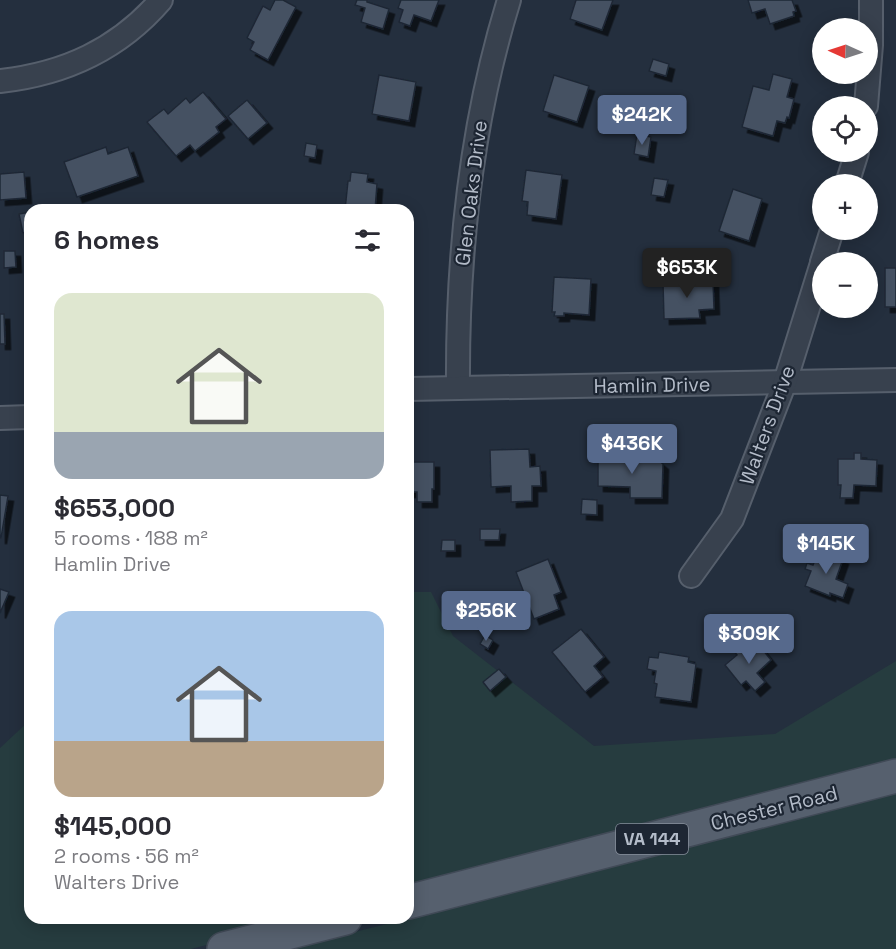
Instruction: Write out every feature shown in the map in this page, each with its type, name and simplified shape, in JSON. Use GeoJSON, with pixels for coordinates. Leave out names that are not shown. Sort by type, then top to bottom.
{"type":"FeatureCollection","features":[{"type":"Feature","properties":{"kind":"main road","name":"Chester Road"},"geometry":{"type":"LineString","coordinates":[[414,900],[896,777]]}},
{"type":"Feature","properties":{"kind":"main road"},"geometry":{"type":"LineString","coordinates":[[224,949],[322,924]]}},
{"type":"Feature","properties":{"kind":"street"},"geometry":{"type":"LineString","coordinates":[[0,81],[28,78],[62,69],[93,55],[123,36],[161,0]]}},
{"type":"Feature","properties":{"kind":"street","name":"Glen Oaks Drive"},"geometry":{"type":"LineString","coordinates":[[458,388],[459,290],[470,181],[485,93],[509,0]]}},
{"type":"Feature","properties":{"kind":"street"},"geometry":{"type":"LineString","coordinates":[[867,96],[871,45],[870,0]]}},
{"type":"Feature","properties":{"kind":"street","name":"Walters Drive"},"geometry":{"type":"LineString","coordinates":[[691,576],[732,519],[785,382],[812,295]]}},
{"type":"Feature","properties":{"kind":"street","name":"Hamlin Drive"},"geometry":{"type":"LineString","coordinates":[[414,389],[896,380]]}},
{"type":"Feature","properties":{"kind":"street"},"geometry":{"type":"LineString","coordinates":[[0,418],[24,417]]}},
{"type":"Feature","properties":{"kind":"green space"},"geometry":{"type":"Polygon","coordinates":[[[414,592],[431,592],[453,636],[594,746],[775,734],[896,661],[896,761],[414,889],[414,592]]]}},
{"type":"Feature","properties":{"kind":"green space"},"geometry":{"type":"Polygon","coordinates":[[[24,726],[24,924],[285,924],[191,949],[0,949],[0,748],[24,726]]]}},
{"type":"Feature","properties":{"kind":"green space"},"geometry":{"type":"Polygon","coordinates":[[[896,793],[896,949],[286,949],[387,924],[414,924],[414,917],[516,892],[620,861],[896,793]]]}},
{"type":"Feature","properties":{"kind":"building"},"geometry":{"type":"Polygon","coordinates":[[[275,0],[283,0],[296,7],[268,60],[250,50],[254,42],[247,38],[263,6],[270,10],[275,0]]]}},
{"type":"Feature","properties":{"kind":"building"},"geometry":{"type":"Polygon","coordinates":[[[357,0],[367,0],[367,2],[389,9],[383,29],[361,22],[365,8],[355,5],[357,0]]]}},
{"type":"Feature","properties":{"kind":"building"},"geometry":{"type":"Polygon","coordinates":[[[401,0],[439,0],[431,21],[414,15],[410,26],[399,22],[403,10],[398,8],[401,0]]]}},
{"type":"Feature","properties":{"kind":"building"},"geometry":{"type":"Polygon","coordinates":[[[576,0],[613,0],[602,30],[570,19],[576,0]]]}},
{"type":"Feature","properties":{"kind":"building"},"geometry":{"type":"Polygon","coordinates":[[[748,0],[792,0],[796,11],[793,12],[794,16],[770,24],[765,9],[752,13],[748,0]]]}},
{"type":"Feature","properties":{"kind":"building"},"geometry":{"type":"Polygon","coordinates":[[[653,59],[669,64],[666,76],[649,71],[653,59]]]}},
{"type":"Feature","properties":{"kind":"building"},"geometry":{"type":"Polygon","coordinates":[[[773,74],[792,79],[787,97],[794,99],[789,118],[787,117],[785,123],[777,121],[773,136],[742,127],[753,86],[769,90],[773,74]]]}},
{"type":"Feature","properties":{"kind":"building"},"geometry":{"type":"Polygon","coordinates":[[[379,75],[416,82],[409,121],[372,114],[379,75]]]}},
{"type":"Feature","properties":{"kind":"building"},"geometry":{"type":"Polygon","coordinates":[[[554,75],[589,86],[577,122],[543,111],[554,75]]]}},
{"type":"Feature","properties":{"kind":"building"},"geometry":{"type":"Polygon","coordinates":[[[203,92],[226,119],[216,127],[219,132],[195,151],[190,145],[176,156],[147,122],[164,109],[168,114],[186,98],[190,103],[203,92]]]}},
{"type":"Feature","properties":{"kind":"building"},"geometry":{"type":"Polygon","coordinates":[[[247,100],[267,123],[248,139],[228,116],[247,100]]]}},
{"type":"Feature","properties":{"kind":"building"},"geometry":{"type":"Polygon","coordinates":[[[637,134],[651,137],[648,157],[634,154],[637,134]]]}},
{"type":"Feature","properties":{"kind":"building"},"geometry":{"type":"Polygon","coordinates":[[[306,143],[317,145],[315,158],[304,156],[306,143]]]}},
{"type":"Feature","properties":{"kind":"building"},"geometry":{"type":"Polygon","coordinates":[[[106,147],[108,154],[128,147],[138,176],[77,197],[64,162],[106,147]]]}},
{"type":"Feature","properties":{"kind":"building"},"geometry":{"type":"Polygon","coordinates":[[[526,170],[562,175],[556,219],[527,215],[528,202],[522,201],[526,170]]]}},
{"type":"Feature","properties":{"kind":"building"},"geometry":{"type":"Polygon","coordinates":[[[24,172],[26,198],[0,200],[0,174],[24,172]]]}},
{"type":"Feature","properties":{"kind":"building"},"geometry":{"type":"Polygon","coordinates":[[[351,172],[368,174],[367,182],[377,184],[375,204],[346,204],[348,181],[350,181],[351,172]]]}},
{"type":"Feature","properties":{"kind":"building"},"geometry":{"type":"Polygon","coordinates":[[[654,178],[668,180],[664,197],[651,195],[654,178]]]}},
{"type":"Feature","properties":{"kind":"building"},"geometry":{"type":"Polygon","coordinates":[[[733,189],[762,199],[749,241],[719,231],[733,189]]]}},
{"type":"Feature","properties":{"kind":"building"},"geometry":{"type":"Polygon","coordinates":[[[24,213],[24,233],[23,233],[19,214],[24,213]]]}},
{"type":"Feature","properties":{"kind":"building"},"geometry":{"type":"Polygon","coordinates":[[[4,251],[15,251],[16,267],[4,268],[4,251]]]}},
{"type":"Feature","properties":{"kind":"building"},"geometry":{"type":"Polygon","coordinates":[[[885,268],[896,268],[896,307],[885,307],[885,268]]]}},
{"type":"Feature","properties":{"kind":"building"},"geometry":{"type":"Polygon","coordinates":[[[554,277],[591,279],[589,315],[564,313],[564,316],[554,316],[555,312],[552,312],[554,277]]]}},
{"type":"Feature","properties":{"kind":"building"},"geometry":{"type":"Polygon","coordinates":[[[713,281],[714,309],[699,310],[700,318],[664,319],[663,283],[713,281]]]}},
{"type":"Feature","properties":{"kind":"building"},"geometry":{"type":"Polygon","coordinates":[[[0,314],[4,314],[5,344],[0,344],[0,314]]]}},
{"type":"Feature","properties":{"kind":"building"},"geometry":{"type":"Polygon","coordinates":[[[529,449],[530,467],[540,466],[541,486],[532,486],[532,501],[511,502],[511,486],[491,487],[490,450],[529,449]]]}},
{"type":"Feature","properties":{"kind":"building"},"geometry":{"type":"Polygon","coordinates":[[[627,452],[635,452],[635,457],[654,457],[663,464],[662,498],[630,498],[630,487],[598,486],[598,456],[627,457],[627,452]]]}},
{"type":"Feature","properties":{"kind":"building"},"geometry":{"type":"Polygon","coordinates":[[[854,453],[861,453],[861,459],[877,460],[876,486],[854,485],[853,498],[840,498],[838,459],[854,459],[854,453]]]}},
{"type":"Feature","properties":{"kind":"building"},"geometry":{"type":"Polygon","coordinates":[[[414,462],[434,462],[432,502],[417,502],[417,492],[414,492],[414,462]]]}},
{"type":"Feature","properties":{"kind":"building"},"geometry":{"type":"Polygon","coordinates":[[[0,495],[8,496],[1,538],[0,538],[0,495]]]}},
{"type":"Feature","properties":{"kind":"building"},"geometry":{"type":"Polygon","coordinates":[[[582,499],[597,500],[597,515],[581,514],[582,499]]]}},
{"type":"Feature","properties":{"kind":"building"},"geometry":{"type":"Polygon","coordinates":[[[480,529],[500,529],[499,540],[480,540],[480,529]]]}},
{"type":"Feature","properties":{"kind":"building"},"geometry":{"type":"Polygon","coordinates":[[[442,540],[455,540],[455,551],[441,551],[442,540]]]}},
{"type":"Feature","properties":{"kind":"building"},"geometry":{"type":"Polygon","coordinates":[[[819,550],[843,559],[836,579],[848,584],[843,598],[830,593],[830,596],[805,586],[811,571],[805,569],[807,563],[813,565],[819,550]]]}},
{"type":"Feature","properties":{"kind":"building"},"geometry":{"type":"Polygon","coordinates":[[[548,559],[561,592],[554,595],[559,609],[534,619],[516,572],[548,559]]]}},
{"type":"Feature","properties":{"kind":"building"},"geometry":{"type":"Polygon","coordinates":[[[0,589],[9,592],[0,613],[0,589]]]}},
{"type":"Feature","properties":{"kind":"building"},"geometry":{"type":"Polygon","coordinates":[[[581,629],[604,657],[594,666],[603,677],[585,692],[552,652],[581,629]]]}},
{"type":"Feature","properties":{"kind":"building"},"geometry":{"type":"Polygon","coordinates":[[[485,635],[493,640],[488,649],[480,644],[485,635]]]}},
{"type":"Feature","properties":{"kind":"building"},"geometry":{"type":"Polygon","coordinates":[[[755,640],[771,660],[757,673],[765,682],[755,691],[746,681],[741,685],[725,665],[737,655],[733,650],[738,646],[742,651],[755,640]]]}},
{"type":"Feature","properties":{"kind":"building"},"geometry":{"type":"Polygon","coordinates":[[[659,652],[689,657],[688,662],[696,664],[691,702],[655,697],[656,671],[647,669],[649,657],[658,658],[659,652]]]}},
{"type":"Feature","properties":{"kind":"building"},"geometry":{"type":"Polygon","coordinates":[[[499,669],[506,677],[490,691],[483,682],[499,669]]]}}]}
